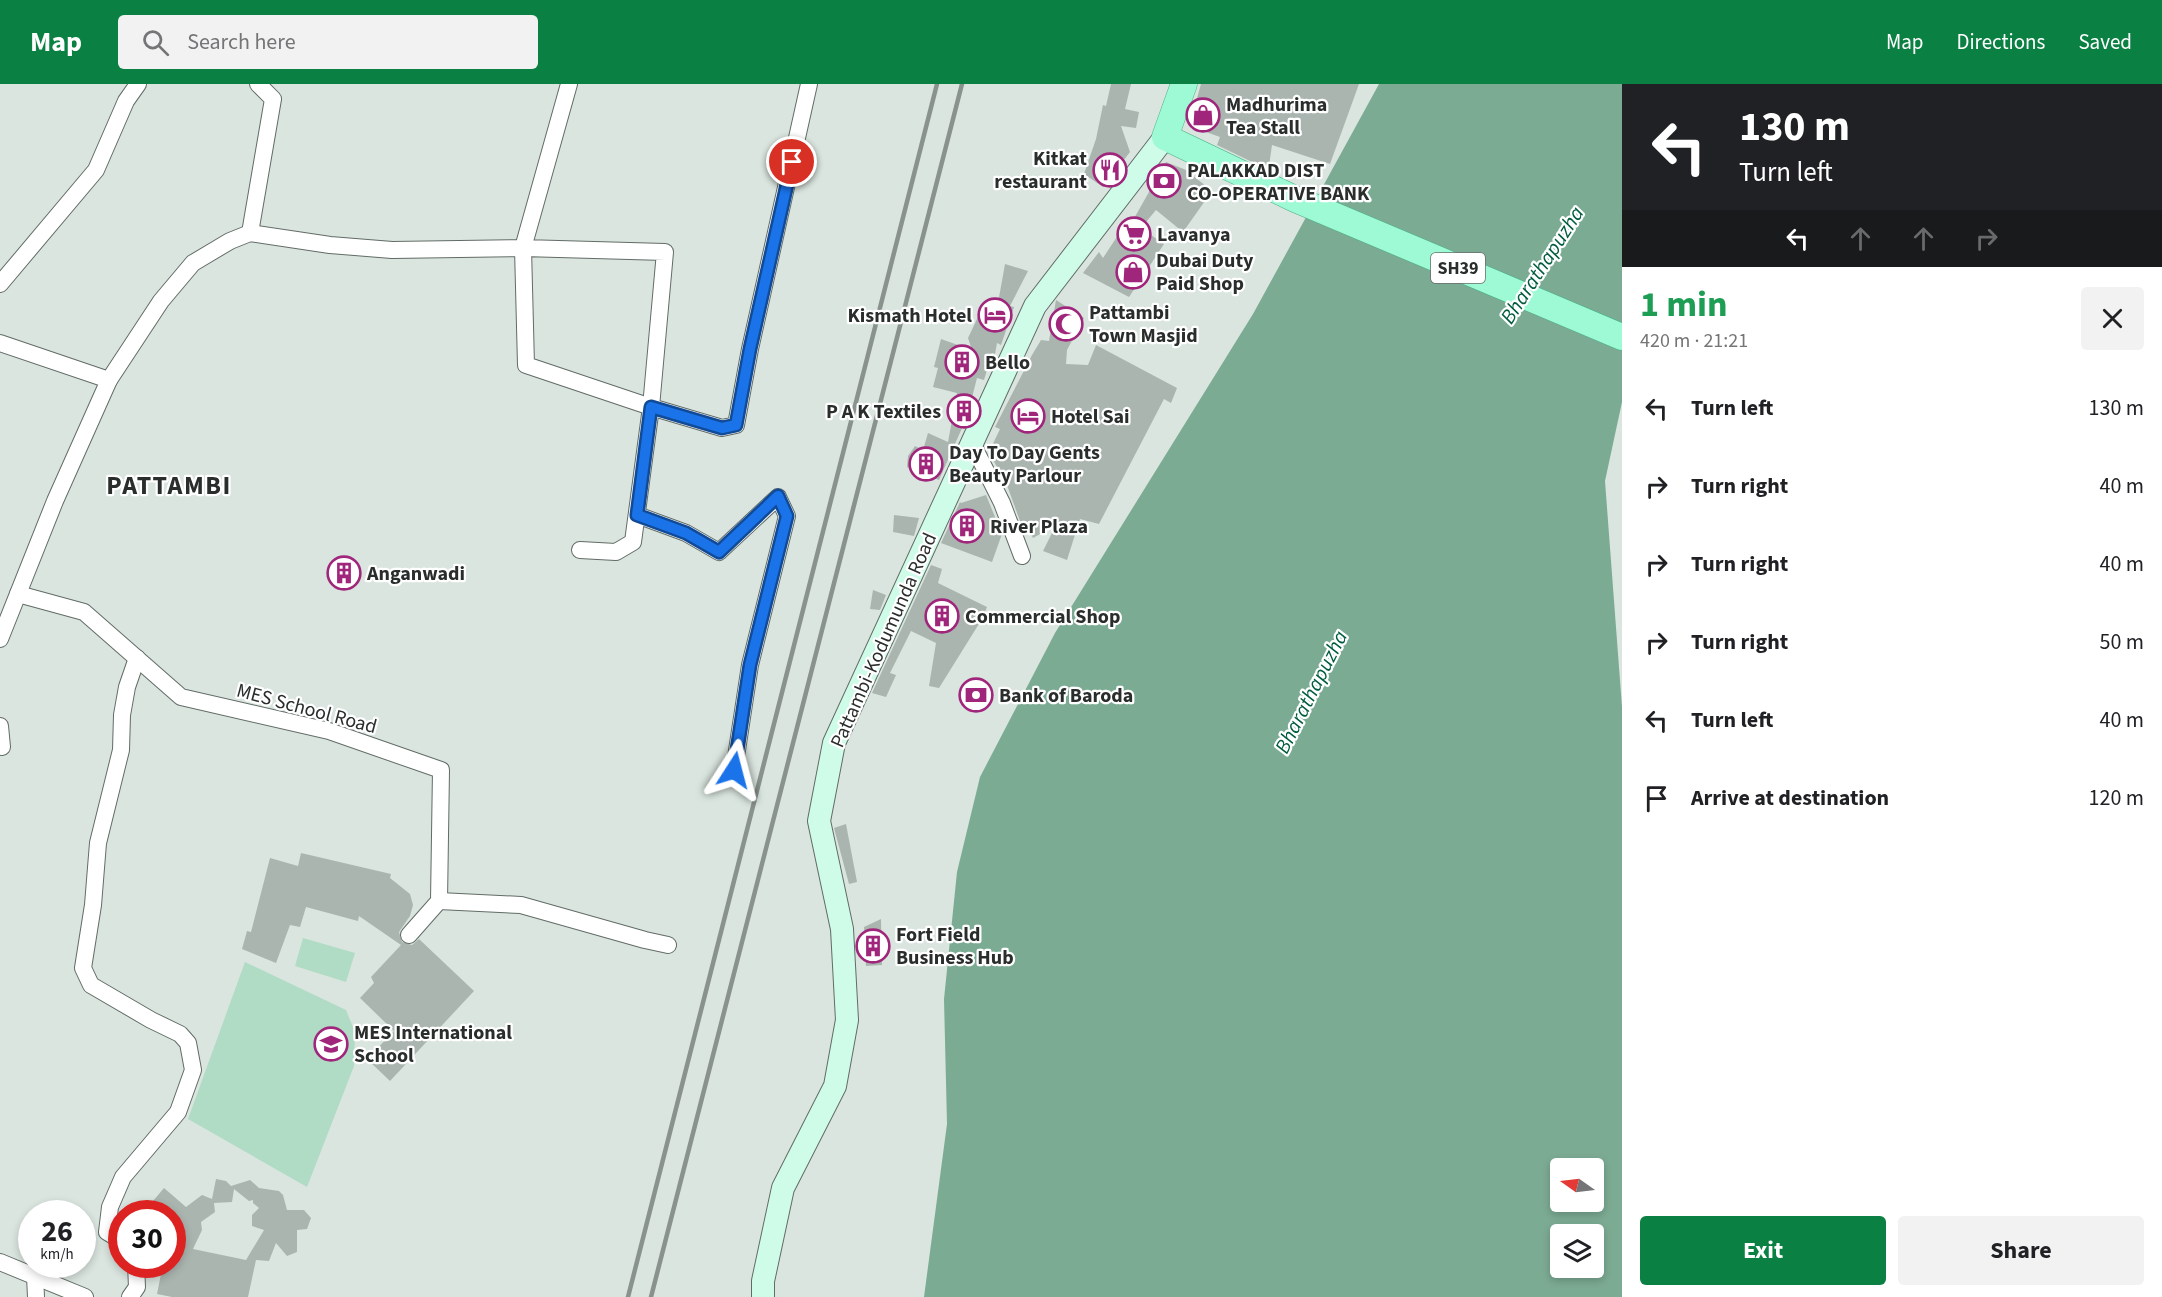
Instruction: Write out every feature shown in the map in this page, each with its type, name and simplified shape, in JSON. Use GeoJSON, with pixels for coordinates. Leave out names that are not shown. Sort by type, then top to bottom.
{"type":"FeatureCollection","features":[{"type":"Feature","properties":{"kind":"main road"},"geometry":{"type":"LineString","coordinates":[[1165,137],[1184,84]]}},
{"type":"Feature","properties":{"kind":"main road","name":"SH39"},"geometry":{"type":"LineString","coordinates":[[1165,137],[1295,199],[1622,337]]}},
{"type":"Feature","properties":{"kind":"main road","name":"Pattambi-Kodumunda Road"},"geometry":{"type":"LineString","coordinates":[[763,1297],[763,1281],[783,1188],[836,1086],[848,1020],[842,929],[819,821],[834,742],[1035,306],[1165,137]]}},
{"type":"Feature","properties":{"kind":"street"},"geometry":{"type":"LineString","coordinates":[[0,284],[96,170],[126,101],[138,84]]}},
{"type":"Feature","properties":{"kind":"street"},"geometry":{"type":"LineString","coordinates":[[250,233],[273,99],[258,84]]}},
{"type":"Feature","properties":{"kind":"street"},"geometry":{"type":"LineString","coordinates":[[569,84],[523,248],[526,365],[722,428],[736,425],[750,349],[809,84]]}},
{"type":"Feature","properties":{"kind":"street"},"geometry":{"type":"LineString","coordinates":[[0,639],[55,501],[109,380],[160,301],[193,263],[230,241],[250,233],[330,245],[392,250],[523,248],[665,252],[651,407],[633,542],[616,552],[580,550]]}},
{"type":"Feature","properties":{"kind":"street"},"geometry":{"type":"LineString","coordinates":[[0,343],[109,380]]}},
{"type":"Feature","properties":{"kind":"street"},"geometry":{"type":"LineString","coordinates":[[972,443],[1002,503],[1022,556]]}},
{"type":"Feature","properties":{"kind":"street"},"geometry":{"type":"LineString","coordinates":[[637,515],[686,533],[719,552],[778,496],[787,516],[750,665],[734,770]]}},
{"type":"Feature","properties":{"kind":"street","name":"MES School Road"},"geometry":{"type":"LineString","coordinates":[[18,594],[84,612],[181,697],[329,731],[441,770],[439,901]]}},
{"type":"Feature","properties":{"kind":"street"},"geometry":{"type":"LineString","coordinates":[[114,1200],[123,1177],[178,1112],[193,1070],[188,1043],[180,1034],[91,985],[83,968],[93,905],[98,843],[121,750],[122,715],[127,687],[137,658]]}},
{"type":"Feature","properties":{"kind":"street"},"geometry":{"type":"LineString","coordinates":[[0,726],[2,747],[0,746]]}},
{"type":"Feature","properties":{"kind":"street"},"geometry":{"type":"LineString","coordinates":[[409,935],[439,901],[521,905],[668,945]]}},
{"type":"Feature","properties":{"kind":"street"},"geometry":{"type":"LineString","coordinates":[[0,1262],[18,1269]]}},
{"type":"Feature","properties":{"kind":"street"},"geometry":{"type":"LineString","coordinates":[[35,1278],[36,1297]]}},
{"type":"Feature","properties":{"kind":"street"},"geometry":{"type":"LineString","coordinates":[[40,1278],[85,1297]]}},
{"type":"Feature","properties":{"kind":"street"},"geometry":{"type":"LineString","coordinates":[[130,1297],[137,1287],[137,1278]]}},
{"type":"Feature","properties":{"kind":"shaded area"},"geometry":{"type":"Polygon","coordinates":[[[303,938],[355,953],[346,982],[295,966],[303,938]]]}},
{"type":"Feature","properties":{"kind":"shaded area"},"geometry":{"type":"Polygon","coordinates":[[[245,962],[346,1010],[355,1032],[354,1066],[307,1187],[188,1119],[245,962]]]}},
{"type":"Feature","properties":{"kind":"water","name":"Bharathapuzha"},"geometry":{"type":"Polygon","coordinates":[[[1379,84],[1622,84],[1622,402],[1605,481],[1622,707],[1622,1297],[924,1297],[947,1124],[944,999],[957,872],[980,777],[1055,633],[1253,314],[1379,84]]]}},
{"type":"Feature","properties":{"kind":"building"},"geometry":{"type":"Polygon","coordinates":[[[1111,84],[1131,84],[1125,109],[1139,112],[1136,128],[1121,126],[1130,152],[1103,187],[1084,174],[1111,84]]]}},
{"type":"Feature","properties":{"kind":"building"},"geometry":{"type":"Polygon","coordinates":[[[1201,84],[1359,84],[1330,164],[1272,145],[1269,166],[1250,161],[1217,145],[1220,137],[1189,126],[1201,84]]]}},
{"type":"Feature","properties":{"kind":"building"},"geometry":{"type":"Polygon","coordinates":[[[1166,162],[1186,170],[1212,191],[1183,232],[1156,210],[1141,228],[1164,244],[1129,297],[1083,273],[1099,252],[1103,258],[1128,220],[1132,222],[1166,162]]]}},
{"type":"Feature","properties":{"kind":"building"},"geometry":{"type":"Polygon","coordinates":[[[1005,264],[1028,271],[1010,306],[1014,307],[1001,345],[997,343],[995,354],[992,353],[984,380],[977,378],[970,410],[939,480],[907,467],[908,456],[915,446],[923,450],[928,433],[948,442],[957,393],[933,387],[938,368],[934,367],[941,339],[972,350],[968,338],[986,300],[998,303],[1005,264]]]}},
{"type":"Feature","properties":{"kind":"building"},"geometry":{"type":"Polygon","coordinates":[[[1056,300],[1084,318],[1067,350],[1066,364],[1088,365],[1096,345],[1177,388],[1171,403],[1164,399],[1099,524],[1080,519],[1067,560],[1043,551],[1056,525],[1033,538],[1024,521],[1020,521],[1008,488],[989,452],[1000,429],[995,427],[1032,355],[1041,340],[1049,341],[1056,300]]]}},
{"type":"Feature","properties":{"kind":"building","name":"River Plaza"},"geometry":{"type":"Polygon","coordinates":[[[986,495],[1002,534],[992,562],[941,543],[960,502],[986,495]]]}},
{"type":"Feature","properties":{"kind":"building"},"geometry":{"type":"Polygon","coordinates":[[[894,515],[919,518],[914,536],[893,532],[894,515]]]}},
{"type":"Feature","properties":{"kind":"building","name":"Commercial Shop"},"geometry":{"type":"Polygon","coordinates":[[[931,565],[942,569],[938,583],[987,607],[982,619],[939,688],[929,686],[936,643],[911,631],[890,673],[896,675],[886,697],[872,693],[931,565]]]}},
{"type":"Feature","properties":{"kind":"building"},"geometry":{"type":"Polygon","coordinates":[[[873,590],[886,595],[880,610],[870,609],[873,590]]]}},
{"type":"Feature","properties":{"kind":"building","name":"Bank of Baroda"},"geometry":{"type":"Polygon","coordinates":[[[971,682],[988,687],[980,712],[963,704],[971,682]]]}},
{"type":"Feature","properties":{"kind":"building"},"geometry":{"type":"Polygon","coordinates":[[[846,824],[857,882],[849,884],[834,828],[846,824]]]}},
{"type":"Feature","properties":{"kind":"building"},"geometry":{"type":"Polygon","coordinates":[[[301,853],[391,874],[390,878],[410,894],[413,905],[410,916],[399,932],[402,942],[412,945],[419,939],[474,991],[390,1081],[367,1059],[394,1031],[360,998],[374,983],[371,977],[401,945],[359,916],[358,921],[306,907],[300,927],[290,925],[276,963],[242,949],[247,931],[251,932],[270,858],[298,866],[301,853]]]}},
{"type":"Feature","properties":{"kind":"building","name":"Fort Field Business Hub"},"geometry":{"type":"Polygon","coordinates":[[[881,919],[882,965],[866,966],[864,927],[881,919]]]}},
{"type":"Feature","properties":{"kind":"building"},"geometry":{"type":"Polygon","coordinates":[[[216,1179],[226,1181],[231,1186],[250,1180],[259,1188],[279,1191],[283,1195],[287,1210],[304,1210],[311,1218],[307,1229],[297,1230],[297,1252],[287,1256],[276,1243],[269,1261],[256,1260],[248,1297],[172,1297],[157,1294],[160,1278],[186,1278],[186,1207],[202,1195],[212,1199],[216,1179]],[[234,1189],[232,1202],[214,1203],[215,1212],[201,1222],[202,1230],[193,1249],[246,1260],[264,1230],[252,1226],[252,1215],[259,1208],[253,1200],[249,1201],[234,1189]]]}},
{"type":"Feature","properties":{"kind":"building"},"geometry":{"type":"Polygon","coordinates":[[[164,1188],[178,1200],[154,1200],[164,1188]]]}},
{"type":"Feature","properties":{"kind":"railway"},"geometry":{"type":"LineString","coordinates":[[628,1297],[937,84]]}},
{"type":"Feature","properties":{"kind":"railway"},"geometry":{"type":"LineString","coordinates":[[651,1297],[962,84]]}},
{"type":"Feature","properties":{"kind":"place","name":"Madhurima Tea Stall"},"geometry":{"type":"Point","coordinates":[1203,115]}},
{"type":"Feature","properties":{"kind":"place","name":"Kitkat restaurant"},"geometry":{"type":"Point","coordinates":[1110,170]}},
{"type":"Feature","properties":{"kind":"place","name":"PALAKKAD DIST CO-OPERATIVE BANK"},"geometry":{"type":"Point","coordinates":[1164,181]}},
{"type":"Feature","properties":{"kind":"place","name":"Lavanya"},"geometry":{"type":"Point","coordinates":[1134,234]}},
{"type":"Feature","properties":{"kind":"place","name":"Dubai Duty Paid Shop"},"geometry":{"type":"Point","coordinates":[1133,272]}},
{"type":"Feature","properties":{"kind":"place","name":"Kismath Hotel"},"geometry":{"type":"Point","coordinates":[995,315]}},
{"type":"Feature","properties":{"kind":"place","name":"Pattambi Town Masjid"},"geometry":{"type":"Point","coordinates":[1066,324]}},
{"type":"Feature","properties":{"kind":"place","name":"Bello"},"geometry":{"type":"Point","coordinates":[962,362]}},
{"type":"Feature","properties":{"kind":"place","name":"P A K Textiles"},"geometry":{"type":"Point","coordinates":[964,411]}},
{"type":"Feature","properties":{"kind":"place","name":"Hotel Sai"},"geometry":{"type":"Point","coordinates":[1028,416]}},
{"type":"Feature","properties":{"kind":"place","name":"Day To Day Gents Beauty Parlour"},"geometry":{"type":"Point","coordinates":[926,464]}},
{"type":"Feature","properties":{"kind":"place","name":"River Plaza"},"geometry":{"type":"Point","coordinates":[967,526]}},
{"type":"Feature","properties":{"kind":"place","name":"Anganwadi"},"geometry":{"type":"Point","coordinates":[344,573]}},
{"type":"Feature","properties":{"kind":"place","name":"Commercial Shop"},"geometry":{"type":"Point","coordinates":[942,616]}},
{"type":"Feature","properties":{"kind":"place","name":"Bank of Baroda"},"geometry":{"type":"Point","coordinates":[976,695]}},
{"type":"Feature","properties":{"kind":"place","name":"Fort Field Business Hub"},"geometry":{"type":"Point","coordinates":[873,946]}},
{"type":"Feature","properties":{"kind":"place","name":"MES International School"},"geometry":{"type":"Point","coordinates":[331,1044]}},
{"type":"Feature","properties":{"kind":"district","name":"PATTAMBI"},"geometry":{"type":"Point","coordinates":[169,485]}},
{"type":"Feature","properties":{"kind":"route"},"geometry":{"type":"LineString","coordinates":[[734,770],[750,665],[787,516],[778,496],[719,552],[686,533],[637,515],[651,407],[722,428],[736,425],[750,349],[792,162]]}}]}
